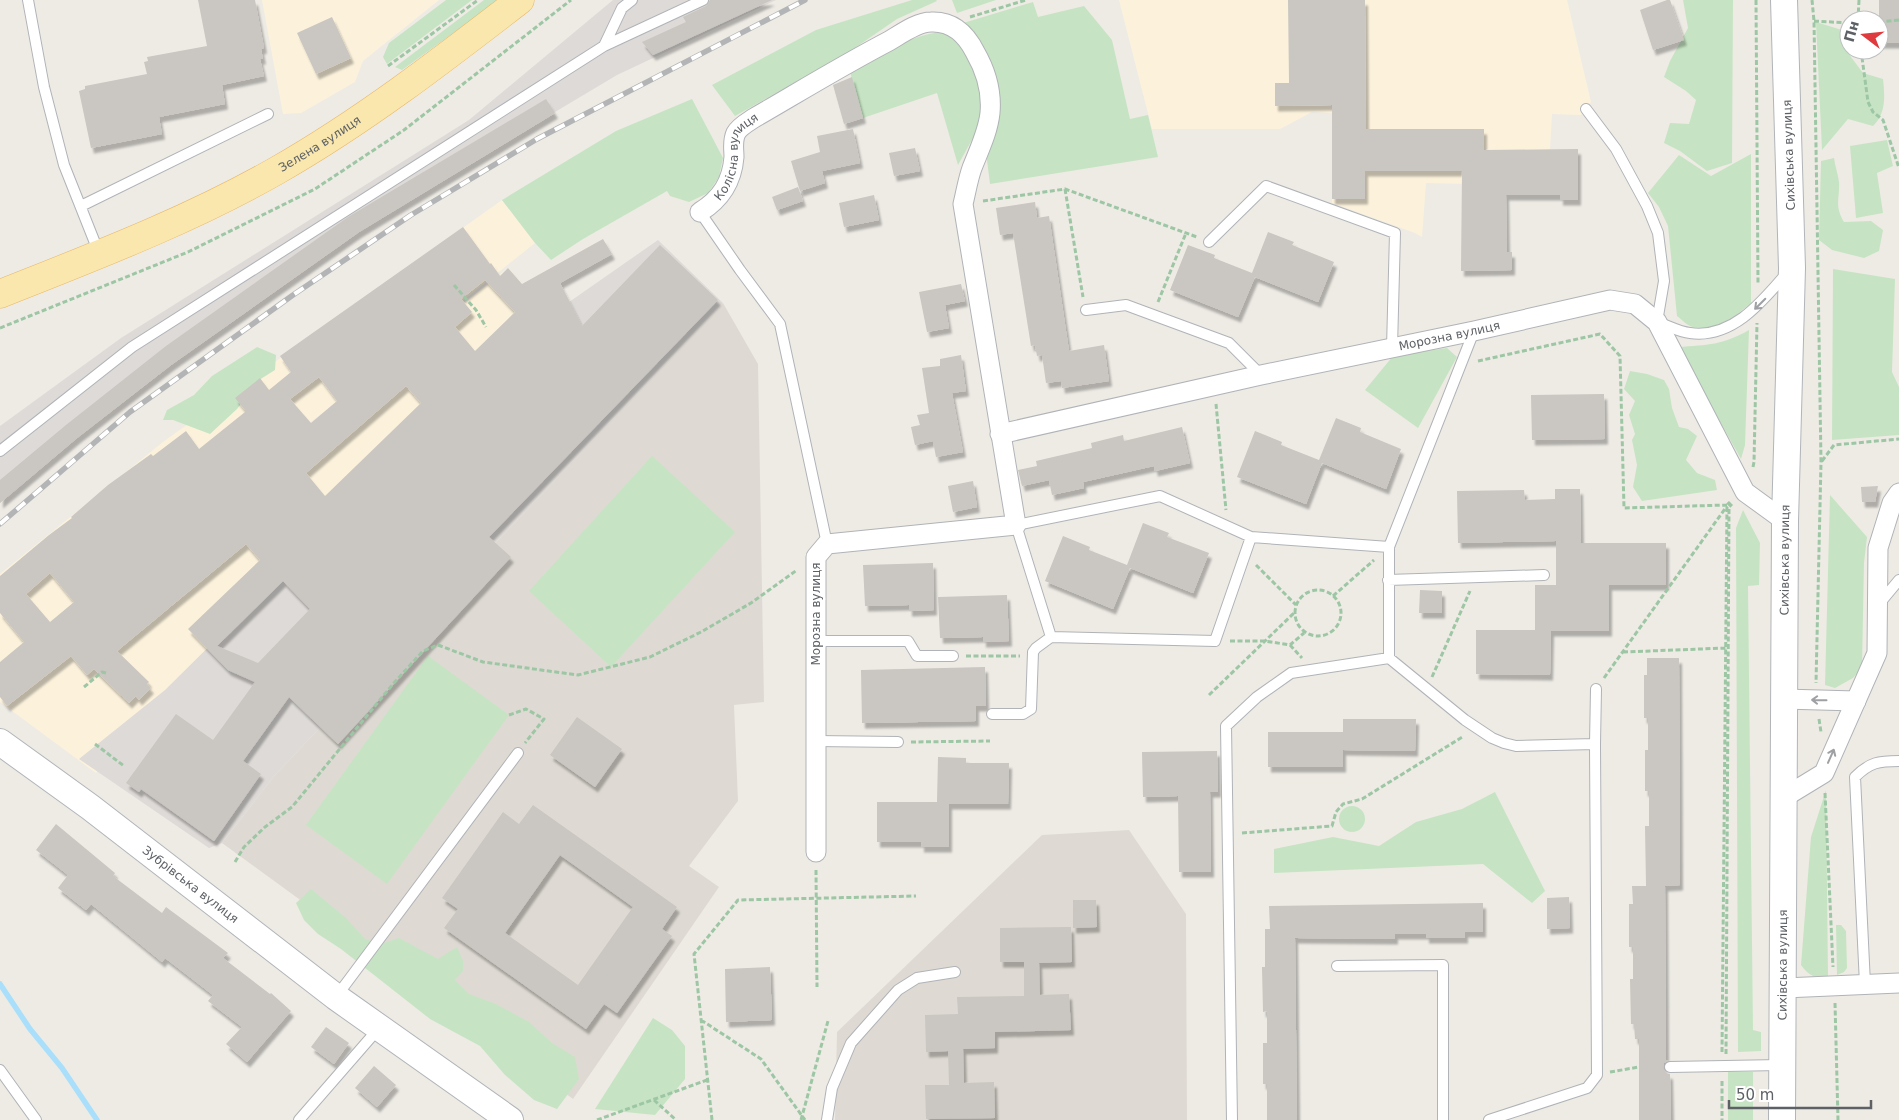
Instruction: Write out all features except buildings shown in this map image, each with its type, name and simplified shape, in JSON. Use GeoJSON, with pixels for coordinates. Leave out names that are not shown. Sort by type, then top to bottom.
{"type":"FeatureCollection","features":[{"type":"Feature","properties":{"kind":"main road","name":"Зелена вулиця"},"geometry":{"type":"LineString","coordinates":[[0,294],[99,254],[221,200],[276,171],[376,106],[451,53],[520,0]]}},
{"type":"Feature","properties":{"kind":"main road","name":"Сихівська вулиця"},"geometry":{"type":"LineString","coordinates":[[1782,1120],[1785,521],[1792,268],[1784,0]]}},
{"type":"Feature","properties":{"kind":"main road","name":"Зубрівська вулиця"},"geometry":{"type":"LineString","coordinates":[[0,742],[90,806],[336,997],[510,1120]]}},
{"type":"Feature","properties":{"kind":"street","name":"Колісна вулиця"},"geometry":{"type":"LineString","coordinates":[[700,212],[720,197],[727,187],[734,157],[733,143],[741,127],[805,88],[914,28],[929,22],[952,26]]}},
{"type":"Feature","properties":{"kind":"street"},"geometry":{"type":"LineString","coordinates":[[821,551],[1016,525],[963,204],[971,170],[986,132],[990,115],[990,91],[982,63],[974,48],[962,32],[952,26]]}},
{"type":"Feature","properties":{"kind":"street","name":"Морозна вулиця"},"geometry":{"type":"LineString","coordinates":[[1000,434],[1261,375],[1474,331],[1610,300],[1635,304],[1657,322],[1745,492],[1785,521]]}},
{"type":"Feature","properties":{"kind":"street"},"geometry":{"type":"LineString","coordinates":[[1783,798],[1824,773],[1877,653],[1878,548],[1892,503],[1899,493]]}},
{"type":"Feature","properties":{"kind":"street","name":"Морозна вулиця"},"geometry":{"type":"LineString","coordinates":[[816,852],[816,641],[821,551]]}},
{"type":"Feature","properties":{"kind":"street"},"geometry":{"type":"LineString","coordinates":[[1783,699],[1856,701]]}},
{"type":"Feature","properties":{"kind":"street"},"geometry":{"type":"LineString","coordinates":[[1784,988],[1899,983]]}},
{"type":"Feature","properties":{"kind":"lane"},"geometry":{"type":"LineString","coordinates":[[28,0],[44,87],[64,165],[99,254]]}},
{"type":"Feature","properties":{"kind":"lane"},"geometry":{"type":"LineString","coordinates":[[604,46],[620,4],[632,0]]}},
{"type":"Feature","properties":{"kind":"lane"},"geometry":{"type":"LineString","coordinates":[[0,451],[132,347],[604,46],[702,0]]}},
{"type":"Feature","properties":{"kind":"lane"},"geometry":{"type":"LineString","coordinates":[[1586,108],[1616,149],[1647,206],[1658,233],[1664,281],[1657,322],[1690,333],[1712,332],[1736,322],[1758,307],[1792,268]]}},
{"type":"Feature","properties":{"kind":"lane"},"geometry":{"type":"LineString","coordinates":[[81,206],[268,114]]}},
{"type":"Feature","properties":{"kind":"lane"},"geometry":{"type":"LineString","coordinates":[[1209,242],[1266,186],[1395,233],[1392,348]]}},
{"type":"Feature","properties":{"kind":"lane","name":"Колісна вулиця"},"geometry":{"type":"LineString","coordinates":[[700,212],[780,324],[821,551]]}},
{"type":"Feature","properties":{"kind":"lane"},"geometry":{"type":"LineString","coordinates":[[1086,310],[1126,305],[1154,315],[1229,343],[1261,375]]}},
{"type":"Feature","properties":{"kind":"lane"},"geometry":{"type":"LineString","coordinates":[[1389,658],[1388,580],[1390,547],[1474,331]]}},
{"type":"Feature","properties":{"kind":"lane"},"geometry":{"type":"LineString","coordinates":[[1051,637],[1016,525],[1160,496],[1251,537],[1390,547]]}},
{"type":"Feature","properties":{"kind":"lane"},"geometry":{"type":"LineString","coordinates":[[992,714],[1024,714],[1031,709],[1032,656],[1036,648],[1051,637],[1215,640],[1251,537]]}},
{"type":"Feature","properties":{"kind":"lane"},"geometry":{"type":"LineString","coordinates":[[1388,580],[1544,575]]}},
{"type":"Feature","properties":{"kind":"lane"},"geometry":{"type":"LineString","coordinates":[[1877,606],[1899,580]]}},
{"type":"Feature","properties":{"kind":"lane"},"geometry":{"type":"LineString","coordinates":[[816,641],[908,641],[917,656],[953,656]]}},
{"type":"Feature","properties":{"kind":"lane"},"geometry":{"type":"LineString","coordinates":[[1232,1120],[1226,726],[1257,697],[1291,673],[1389,658],[1477,728],[1504,743],[1516,746],[1595,744]]}},
{"type":"Feature","properties":{"kind":"lane"},"geometry":{"type":"LineString","coordinates":[[1489,1120],[1587,1088],[1597,1075],[1596,689]]}},
{"type":"Feature","properties":{"kind":"lane"},"geometry":{"type":"LineString","coordinates":[[816,742],[898,742]]}},
{"type":"Feature","properties":{"kind":"lane"},"geometry":{"type":"LineString","coordinates":[[336,997],[518,753]]}},
{"type":"Feature","properties":{"kind":"lane"},"geometry":{"type":"LineString","coordinates":[[1865,984],[1856,777],[1864,768],[1881,761],[1899,761]]}},
{"type":"Feature","properties":{"kind":"lane"},"geometry":{"type":"LineString","coordinates":[[1337,966],[1443,965],[1443,1120]]}},
{"type":"Feature","properties":{"kind":"lane"},"geometry":{"type":"LineString","coordinates":[[827,1120],[832,1088],[851,1043],[898,990],[918,978],[955,972]]}},
{"type":"Feature","properties":{"kind":"lane"},"geometry":{"type":"LineString","coordinates":[[299,1120],[379,1028]]}},
{"type":"Feature","properties":{"kind":"lane"},"geometry":{"type":"LineString","coordinates":[[1670,1067],[1783,1065]]}},
{"type":"Feature","properties":{"kind":"lane"},"geometry":{"type":"LineString","coordinates":[[0,1070],[36,1120]]}},
{"type":"Feature","properties":{"kind":"path"},"geometry":{"type":"LineString","coordinates":[[388,66],[478,0]]}},
{"type":"Feature","properties":{"kind":"path"},"geometry":{"type":"LineString","coordinates":[[952,26],[961,19],[1026,0]]}},
{"type":"Feature","properties":{"kind":"path"},"geometry":{"type":"LineString","coordinates":[[1754,462],[1758,307],[1756,0]]}},
{"type":"Feature","properties":{"kind":"path"},"geometry":{"type":"LineString","coordinates":[[1812,0],[1814,21],[1822,462],[1834,445],[1899,439]]}},
{"type":"Feature","properties":{"kind":"path"},"geometry":{"type":"LineString","coordinates":[[1814,21],[1839,22]]}},
{"type":"Feature","properties":{"kind":"path"},"geometry":{"type":"LineString","coordinates":[[1862,60],[1868,102],[1873,112],[1883,120],[1899,168]]}},
{"type":"Feature","properties":{"kind":"path"},"geometry":{"type":"LineString","coordinates":[[963,204],[1065,189],[1209,242]]}},
{"type":"Feature","properties":{"kind":"path"},"geometry":{"type":"LineString","coordinates":[[1065,189],[1086,310]]}},
{"type":"Feature","properties":{"kind":"path"},"geometry":{"type":"LineString","coordinates":[[1154,315],[1186,233]]}},
{"type":"Feature","properties":{"kind":"path"},"geometry":{"type":"LineString","coordinates":[[454,285],[476,310],[486,327]]}},
{"type":"Feature","properties":{"kind":"path"},"geometry":{"type":"LineString","coordinates":[[1461,364],[1600,334],[1620,356],[1624,508],[1727,505]]}},
{"type":"Feature","properties":{"kind":"path"},"geometry":{"type":"LineString","coordinates":[[1214,386],[1228,526]]}},
{"type":"Feature","properties":{"kind":"path"},"geometry":{"type":"LineString","coordinates":[[1596,689],[1727,505],[1745,492]]}},
{"type":"Feature","properties":{"kind":"path"},"geometry":{"type":"LineString","coordinates":[[1722,1120],[1730,506],[1745,492]]}},
{"type":"Feature","properties":{"kind":"path"},"geometry":{"type":"LineString","coordinates":[[1724,1065],[1727,505]]}},
{"type":"Feature","properties":{"kind":"path"},"geometry":{"type":"LineString","coordinates":[[1333,596],[1390,547]]}},
{"type":"Feature","properties":{"kind":"path"},"geometry":{"type":"LineString","coordinates":[[235,862],[244,847],[265,827],[292,808],[393,684],[423,651],[438,645],[483,662],[578,675],[619,666],[650,657],[701,632],[751,602],[821,551]]}},
{"type":"Feature","properties":{"kind":"path"},"geometry":{"type":"LineString","coordinates":[[1245,554],[1296,605]]}},
{"type":"Feature","properties":{"kind":"path"},"geometry":{"type":"LineString","coordinates":[[1427,688],[1476,577]]}},
{"type":"Feature","properties":{"kind":"path"},"geometry":{"type":"LineString","coordinates":[[1312,591],[1327,592],[1333,596],[1341,610],[1340,617],[1333,631],[1319,637],[1304,633],[1295,620],[1294,613],[1299,599],[1312,591]]}},
{"type":"Feature","properties":{"kind":"path"},"geometry":{"type":"LineString","coordinates":[[1209,696],[1294,613]]}},
{"type":"Feature","properties":{"kind":"path"},"geometry":{"type":"LineString","coordinates":[[1215,640],[1265,641],[1290,645],[1304,633]]}},
{"type":"Feature","properties":{"kind":"path"},"geometry":{"type":"LineString","coordinates":[[1622,652],[1726,648]]}},
{"type":"Feature","properties":{"kind":"path"},"geometry":{"type":"LineString","coordinates":[[953,656],[1032,656]]}},
{"type":"Feature","properties":{"kind":"path"},"geometry":{"type":"LineString","coordinates":[[84,687],[102,672],[106,673]]}},
{"type":"Feature","properties":{"kind":"path"},"geometry":{"type":"LineString","coordinates":[[509,715],[526,709],[544,719],[518,753]]}},
{"type":"Feature","properties":{"kind":"path"},"geometry":{"type":"LineString","coordinates":[[1228,834],[1332,826],[1336,812],[1342,804],[1362,799],[1477,728]]}},
{"type":"Feature","properties":{"kind":"path"},"geometry":{"type":"LineString","coordinates":[[898,742],[990,741]]}},
{"type":"Feature","properties":{"kind":"path"},"geometry":{"type":"LineString","coordinates":[[95,744],[124,766]]}},
{"type":"Feature","properties":{"kind":"path"},"geometry":{"type":"LineString","coordinates":[[816,852],[817,987]]}},
{"type":"Feature","properties":{"kind":"path"},"geometry":{"type":"LineString","coordinates":[[712,1120],[694,954],[738,900],[916,896]]}},
{"type":"Feature","properties":{"kind":"path"},"geometry":{"type":"LineString","coordinates":[[701,1020],[762,1059],[803,1119]]}},
{"type":"Feature","properties":{"kind":"path"},"geometry":{"type":"LineString","coordinates":[[803,1119],[828,1021]]}},
{"type":"Feature","properties":{"kind":"path"},"geometry":{"type":"LineString","coordinates":[[1597,1075],[1639,1067]]}},
{"type":"Feature","properties":{"kind":"path"},"geometry":{"type":"LineString","coordinates":[[597,1120],[707,1080]]}},
{"type":"Feature","properties":{"kind":"path"},"geometry":{"type":"LineString","coordinates":[[654,1100],[676,1120]]}},
{"type":"Feature","properties":{"kind":"shaded area"},"geometry":{"type":"Polygon","coordinates":[[[262,0],[439,0],[363,61],[355,82],[301,113],[283,114],[262,0]]]}},
{"type":"Feature","properties":{"kind":"shaded area"},"geometry":{"type":"Polygon","coordinates":[[[613,0],[776,0],[617,75],[354,232],[153,372],[0,503],[0,426],[121,338],[469,120],[613,0]]]}},
{"type":"Feature","properties":{"kind":"shaded area"},"geometry":{"type":"Polygon","coordinates":[[[1119,0],[1567,0],[1591,102],[1581,115],[1552,114],[1550,149],[1469,184],[1426,183],[1422,237],[1332,203],[1332,113],[1312,112],[1280,129],[1152,129],[1119,0]]]}},
{"type":"Feature","properties":{"kind":"shaded area"},"geometry":{"type":"Polygon","coordinates":[[[502,200],[535,243],[13,660],[508,268],[553,317],[264,593],[96,773],[0,702],[0,574],[163,442],[502,200]]]}},
{"type":"Feature","properties":{"kind":"shaded area"},"geometry":{"type":"Polygon","coordinates":[[[658,240],[723,303],[274,776],[222,843],[209,848],[79,759],[165,690],[529,330],[658,240]]]}},
{"type":"Feature","properties":{"kind":"shaded area"},"geometry":{"type":"Polygon","coordinates":[[[723,303],[758,364],[764,702],[734,705],[738,801],[689,866],[719,887],[573,1099],[222,843],[274,776],[723,303]]]}},
{"type":"Feature","properties":{"kind":"shaded area"},"geometry":{"type":"Polygon","coordinates":[[[1129,830],[1186,914],[1187,1120],[835,1120],[837,1032],[1042,835],[1129,830]]]}},
{"type":"Feature","properties":{"kind":"green space"},"geometry":{"type":"Polygon","coordinates":[[[446,0],[472,0],[387,64],[383,57],[389,43],[446,0]]]}},
{"type":"Feature","properties":{"kind":"green space"},"geometry":{"type":"Polygon","coordinates":[[[484,0],[499,0],[402,70],[395,67],[484,0]]]}},
{"type":"Feature","properties":{"kind":"green space"},"geometry":{"type":"Polygon","coordinates":[[[912,0],[937,1],[897,19],[849,52],[735,116],[712,85],[816,30],[912,0]]]}},
{"type":"Feature","properties":{"kind":"green space"},"geometry":{"type":"Polygon","coordinates":[[[952,0],[996,0],[957,13],[952,0]]]}},
{"type":"Feature","properties":{"kind":"green space"},"geometry":{"type":"Polygon","coordinates":[[[1683,0],[1733,0],[1732,163],[1707,171],[1680,151],[1664,143],[1670,123],[1689,124],[1696,100],[1664,77],[1670,61],[1688,28],[1683,0]]]}},
{"type":"Feature","properties":{"kind":"green space"},"geometry":{"type":"Polygon","coordinates":[[[1033,2],[1038,17],[1084,6],[1112,40],[1130,119],[1148,115],[1158,157],[990,184],[986,152],[994,129],[960,24],[1033,2]]]}},
{"type":"Feature","properties":{"kind":"green space"},"geometry":{"type":"Polygon","coordinates":[[[1816,22],[1839,29],[1839,60],[1853,60],[1863,73],[1883,79],[1884,92],[1884,104],[1880,116],[1873,126],[1848,119],[1822,150],[1816,22]]]}},
{"type":"Feature","properties":{"kind":"green space"},"geometry":{"type":"Polygon","coordinates":[[[941,32],[957,39],[974,64],[986,94],[984,118],[958,165],[937,93],[863,118],[850,72],[883,53],[917,37],[941,32]]]}},
{"type":"Feature","properties":{"kind":"green space"},"geometry":{"type":"Polygon","coordinates":[[[692,99],[723,158],[719,177],[708,193],[689,202],[670,196],[667,191],[583,239],[551,260],[535,243],[502,200],[616,131],[692,99]]]}},
{"type":"Feature","properties":{"kind":"green space"},"geometry":{"type":"Polygon","coordinates":[[[1887,140],[1893,166],[1877,173],[1883,213],[1856,218],[1850,146],[1887,140]]]}},
{"type":"Feature","properties":{"kind":"green space"},"geometry":{"type":"Polygon","coordinates":[[[1751,154],[1751,303],[1725,322],[1710,327],[1691,326],[1677,316],[1668,226],[1659,207],[1648,193],[1679,155],[1711,176],[1751,154]]]}},
{"type":"Feature","properties":{"kind":"green space"},"geometry":{"type":"Polygon","coordinates":[[[1834,158],[1839,182],[1838,206],[1844,222],[1871,221],[1883,230],[1879,251],[1864,258],[1832,250],[1819,240],[1821,161],[1834,158]]]}},
{"type":"Feature","properties":{"kind":"green space"},"geometry":{"type":"Polygon","coordinates":[[[1833,269],[1895,279],[1892,372],[1899,387],[1899,435],[1832,440],[1833,269]]]}},
{"type":"Feature","properties":{"kind":"green space"},"geometry":{"type":"Polygon","coordinates":[[[1749,330],[1745,445],[1741,459],[1678,347],[1715,343],[1731,339],[1749,330]]]}},
{"type":"Feature","properties":{"kind":"green space"},"geometry":{"type":"Polygon","coordinates":[[[257,347],[276,355],[275,370],[259,380],[237,409],[210,434],[173,420],[163,420],[167,410],[194,395],[212,376],[257,347]]]}},
{"type":"Feature","properties":{"kind":"green space"},"geometry":{"type":"Polygon","coordinates":[[[1447,348],[1457,357],[1418,428],[1365,390],[1393,356],[1447,348]]]}},
{"type":"Feature","properties":{"kind":"green space"},"geometry":{"type":"Polygon","coordinates":[[[1630,371],[1664,380],[1669,389],[1672,408],[1679,427],[1688,429],[1697,436],[1686,460],[1697,473],[1715,480],[1717,490],[1642,501],[1633,487],[1637,465],[1632,440],[1635,434],[1629,415],[1635,401],[1624,389],[1630,371]]]}},
{"type":"Feature","properties":{"kind":"green space"},"geometry":{"type":"Polygon","coordinates":[[[652,456],[735,532],[611,667],[529,591],[652,456]]]}},
{"type":"Feature","properties":{"kind":"green space"},"geometry":{"type":"Polygon","coordinates":[[[1830,495],[1867,537],[1864,563],[1862,667],[1853,678],[1835,688],[1825,685],[1830,495]]]}},
{"type":"Feature","properties":{"kind":"green space"},"geometry":{"type":"Polygon","coordinates":[[[1743,510],[1760,543],[1759,585],[1748,586],[1753,1030],[1761,1032],[1761,1051],[1738,1052],[1736,528],[1743,510]]]}},
{"type":"Feature","properties":{"kind":"green space"},"geometry":{"type":"Polygon","coordinates":[[[428,656],[509,715],[387,884],[306,825],[428,656]]]}},
{"type":"Feature","properties":{"kind":"green space"},"geometry":{"type":"Polygon","coordinates":[[[1826,790],[1828,978],[1819,978],[1807,972],[1801,965],[1811,837],[1826,790]]]}},
{"type":"Feature","properties":{"kind":"green space"},"geometry":{"type":"Polygon","coordinates":[[[1495,792],[1545,891],[1532,903],[1483,864],[1274,873],[1274,849],[1333,837],[1379,846],[1416,822],[1462,809],[1495,792]]]}},
{"type":"Feature","properties":{"kind":"green space"},"geometry":{"type":"Polygon","coordinates":[[[1352,806],[1361,810],[1365,819],[1361,828],[1352,832],[1343,828],[1339,819],[1343,810],[1352,806]]]}},
{"type":"Feature","properties":{"kind":"green space"},"geometry":{"type":"Polygon","coordinates":[[[311,889],[346,918],[365,939],[381,944],[399,938],[438,959],[457,947],[463,961],[463,971],[455,980],[469,994],[496,1004],[529,1022],[552,1043],[575,1057],[579,1079],[557,1109],[534,1100],[505,1075],[480,1046],[430,1019],[341,949],[318,934],[304,920],[296,903],[311,889]]]}},
{"type":"Feature","properties":{"kind":"green space"},"geometry":{"type":"Polygon","coordinates":[[[1836,925],[1841,925],[1846,931],[1847,968],[1844,972],[1837,975],[1836,925]]]}},
{"type":"Feature","properties":{"kind":"green space"},"geometry":{"type":"Polygon","coordinates":[[[653,1018],[672,1030],[685,1046],[685,1079],[655,1115],[595,1109],[653,1018]]]}},
{"type":"Feature","properties":{"kind":"green space"},"geometry":{"type":"Polygon","coordinates":[[[1728,1072],[1753,1072],[1753,1120],[1728,1120],[1728,1072]]]}},
{"type":"Feature","properties":{"kind":"waterway"},"geometry":{"type":"LineString","coordinates":[[0,984],[30,1029],[62,1068],[97,1120]]}},
{"type":"Feature","properties":{"kind":"railway"},"geometry":{"type":"LineString","coordinates":[[0,524],[130,412],[293,295],[411,215],[537,139],[805,0]]}}]}
